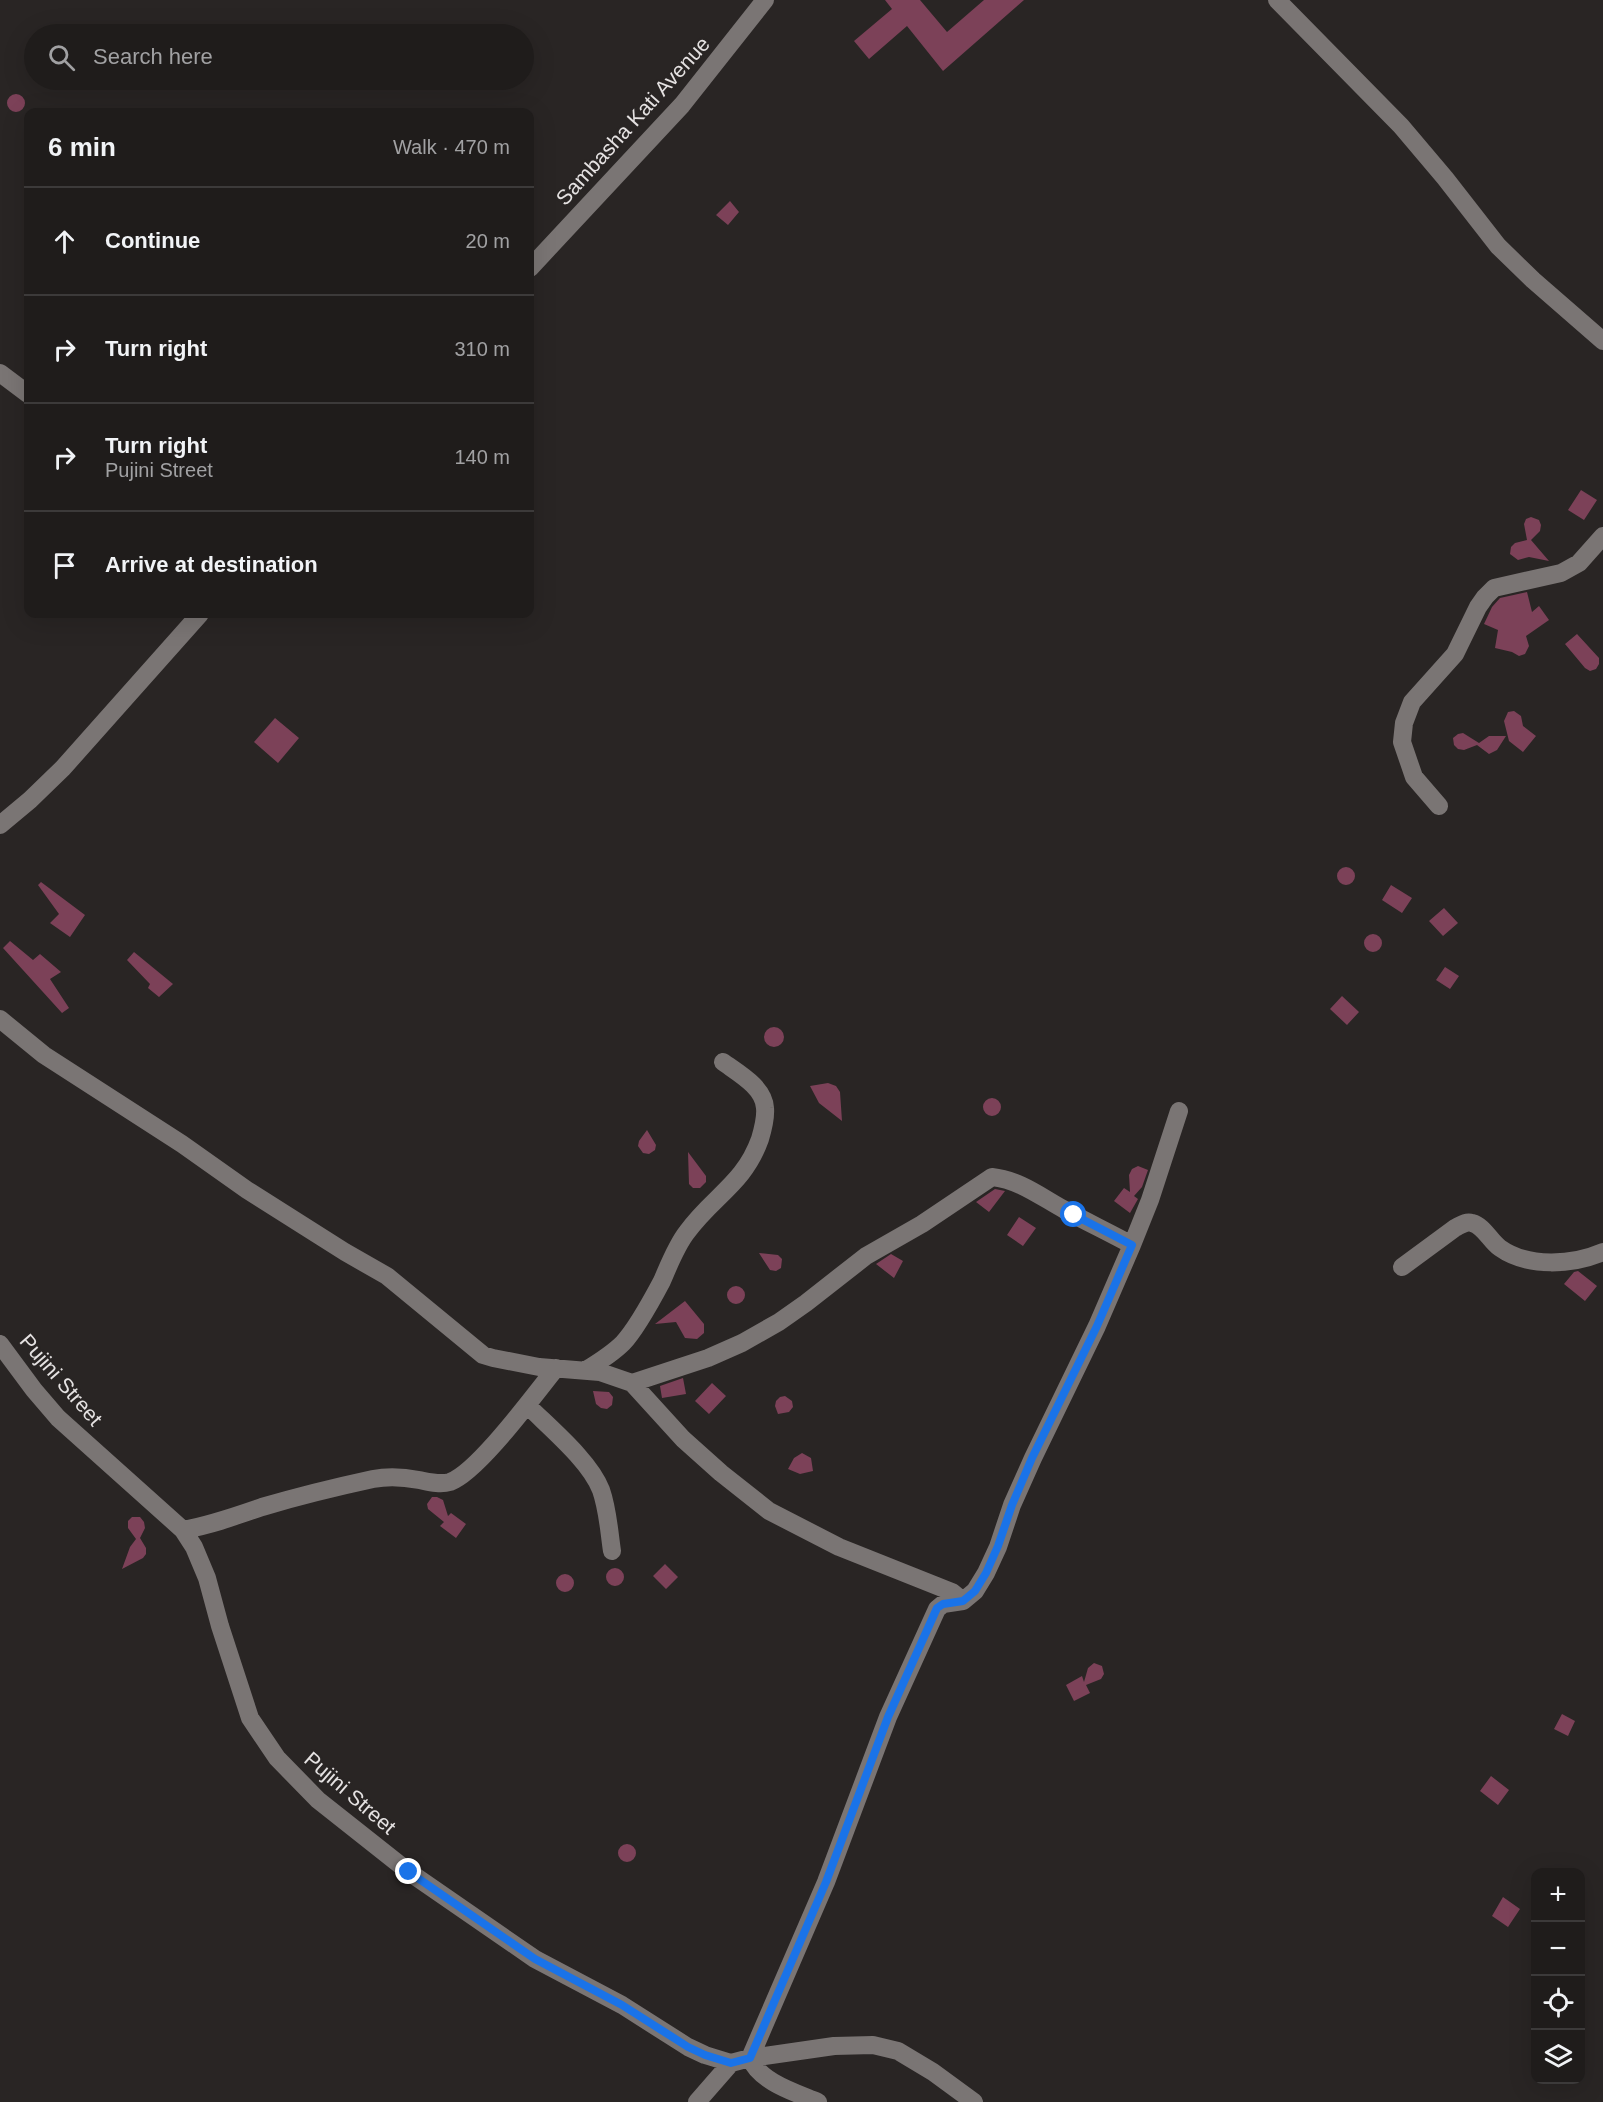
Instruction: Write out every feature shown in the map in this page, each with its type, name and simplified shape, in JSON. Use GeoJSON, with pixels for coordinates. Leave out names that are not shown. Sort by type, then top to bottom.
{"type":"FeatureCollection","features":[{"type":"Feature","properties":{"kind":"street","name":"Sambasha Kati Avenue"},"geometry":{"type":"LineString","coordinates":[[534,264],[682,105],[765,0]]}},
{"type":"Feature","properties":{"kind":"street"},"geometry":{"type":"LineString","coordinates":[[1277,0],[1401,126],[1498,246],[1603,341]]}},
{"type":"Feature","properties":{"kind":"street"},"geometry":{"type":"LineString","coordinates":[[0,373],[24,391]]}},
{"type":"Feature","properties":{"kind":"street"},"geometry":{"type":"LineString","coordinates":[[1439,806],[1414,777],[1402,742],[1404,723],[1412,702],[1455,654],[1478,607],[1494,588],[1561,573],[1579,564],[1603,536]]}},
{"type":"Feature","properties":{"kind":"street"},"geometry":{"type":"LineString","coordinates":[[0,825],[63,768],[196,618]]}},
{"type":"Feature","properties":{"kind":"street"},"geometry":{"type":"LineString","coordinates":[[0,1019],[44,1055],[182,1144],[247,1190],[387,1276],[483,1355],[494,1359],[586,1370],[632,1383],[683,1438],[720,1473],[769,1511],[839,1547],[952,1592],[963,1601]]}},
{"type":"Feature","properties":{"kind":"street"},"geometry":{"type":"LineString","coordinates":[[586,1370],[609,1355],[631,1333],[660,1284],[685,1234],[742,1175],[755,1153],[764,1127],[765,1106],[760,1094],[751,1083],[723,1062]]}},
{"type":"Feature","properties":{"kind":"street"},"geometry":{"type":"LineString","coordinates":[[818,2102],[764,2076],[754,2067],[750,2058],[826,1882],[888,1717],[937,1608],[943,1604],[963,1601],[975,1591],[986,1573],[1032,1458],[1097,1326],[1132,1245],[1150,1200],[1179,1111]]}},
{"type":"Feature","properties":{"kind":"street"},"geometry":{"type":"LineString","coordinates":[[632,1383],[708,1358],[742,1343],[806,1303],[866,1256],[922,1224],[992,1177],[1012,1181],[1028,1188],[1132,1245]]}},
{"type":"Feature","properties":{"kind":"street"},"geometry":{"type":"LineString","coordinates":[[1402,1267],[1465,1223],[1472,1223],[1480,1227],[1501,1249],[1518,1257],[1564,1262],[1588,1258],[1603,1252]]}},
{"type":"Feature","properties":{"kind":"street","name":"Pujini Street"},"geometry":{"type":"LineString","coordinates":[[0,1344],[58,1418],[183,1530],[194,1547],[207,1578],[250,1718],[277,1758],[318,1800],[409,1872],[535,1959],[622,2005],[688,2047],[731,2063]]}},
{"type":"Feature","properties":{"kind":"street"},"geometry":{"type":"LineString","coordinates":[[183,1530],[212,1525],[320,1490],[373,1479],[387,1477],[449,1483],[482,1456],[556,1368]]}},
{"type":"Feature","properties":{"kind":"street"},"geometry":{"type":"LineString","coordinates":[[527,1405],[589,1468],[601,1489],[612,1551]]}},
{"type":"Feature","properties":{"kind":"street"},"geometry":{"type":"LineString","coordinates":[[697,2102],[731,2063],[750,2058],[834,2046],[873,2045],[898,2051],[933,2072],[974,2102]]}},
{"type":"Feature","properties":{"kind":"building"},"geometry":{"type":"Polygon","coordinates":[[[885,0],[920,0],[947,32],[984,0],[1024,0],[943,71],[907,26],[869,59],[854,41],[892,9],[885,0]]]}},
{"type":"Feature","properties":{"kind":"building"},"geometry":{"type":"Polygon","coordinates":[[[16,94],[22,97],[25,103],[22,109],[16,112],[10,109],[7,103],[10,97],[16,94]]]}},
{"type":"Feature","properties":{"kind":"building"},"geometry":{"type":"Polygon","coordinates":[[[730,201],[739,212],[728,225],[716,215],[730,201]]]}},
{"type":"Feature","properties":{"kind":"building"},"geometry":{"type":"Polygon","coordinates":[[[1581,490],[1597,500],[1584,520],[1568,510],[1581,490]]]}},
{"type":"Feature","properties":{"kind":"building"},"geometry":{"type":"Polygon","coordinates":[[[1531,517],[1539,520],[1541,525],[1540,531],[1531,540],[1549,561],[1529,557],[1518,560],[1510,554],[1511,547],[1515,543],[1527,540],[1524,524],[1526,519],[1531,517]]]}},
{"type":"Feature","properties":{"kind":"building"},"geometry":{"type":"Polygon","coordinates":[[[1527,592],[1532,612],[1539,606],[1549,620],[1526,636],[1529,646],[1525,654],[1519,656],[1495,648],[1498,630],[1484,624],[1492,607],[1500,598],[1527,592]]]}},
{"type":"Feature","properties":{"kind":"building"},"geometry":{"type":"Polygon","coordinates":[[[1577,634],[1599,658],[1596,669],[1590,671],[1585,668],[1565,644],[1577,634]]]}},
{"type":"Feature","properties":{"kind":"building"},"geometry":{"type":"Polygon","coordinates":[[[1514,711],[1521,716],[1523,726],[1536,736],[1523,752],[1509,741],[1504,721],[1508,712],[1514,711]]]}},
{"type":"Feature","properties":{"kind":"building"},"geometry":{"type":"Polygon","coordinates":[[[275,718],[299,738],[278,763],[254,742],[275,718]]]}},
{"type":"Feature","properties":{"kind":"building"},"geometry":{"type":"Polygon","coordinates":[[[1463,733],[1479,743],[1489,736],[1506,736],[1497,750],[1489,754],[1477,745],[1464,750],[1458,749],[1454,745],[1453,738],[1463,733]]]}},
{"type":"Feature","properties":{"kind":"building"},"geometry":{"type":"Polygon","coordinates":[[[1346,867],[1352,870],[1355,876],[1352,882],[1346,885],[1340,882],[1337,876],[1340,870],[1346,867]]]}},
{"type":"Feature","properties":{"kind":"building"},"geometry":{"type":"Polygon","coordinates":[[[41,882],[85,915],[70,937],[50,923],[59,914],[38,885],[41,882]]]}},
{"type":"Feature","properties":{"kind":"building"},"geometry":{"type":"Polygon","coordinates":[[[1391,885],[1412,898],[1402,913],[1382,900],[1391,885]]]}},
{"type":"Feature","properties":{"kind":"building"},"geometry":{"type":"Polygon","coordinates":[[[1444,908],[1458,923],[1443,936],[1429,921],[1444,908]]]}},
{"type":"Feature","properties":{"kind":"building"},"geometry":{"type":"Polygon","coordinates":[[[1373,934],[1379,937],[1382,943],[1379,949],[1373,952],[1367,949],[1364,943],[1367,937],[1373,934]]]}},
{"type":"Feature","properties":{"kind":"building"},"geometry":{"type":"Polygon","coordinates":[[[10,941],[33,960],[40,954],[61,972],[50,979],[69,1008],[62,1013],[3,948],[10,941]]]}},
{"type":"Feature","properties":{"kind":"building"},"geometry":{"type":"Polygon","coordinates":[[[134,952],[173,984],[159,997],[148,988],[150,984],[127,960],[134,952]]]}},
{"type":"Feature","properties":{"kind":"building"},"geometry":{"type":"Polygon","coordinates":[[[1445,967],[1459,976],[1450,989],[1436,980],[1445,967]]]}},
{"type":"Feature","properties":{"kind":"building"},"geometry":{"type":"Polygon","coordinates":[[[1342,996],[1359,1012],[1347,1025],[1330,1009],[1342,996]]]}},
{"type":"Feature","properties":{"kind":"building"},"geometry":{"type":"Polygon","coordinates":[[[774,1027],[781,1030],[784,1037],[781,1044],[774,1047],[767,1044],[764,1037],[767,1030],[774,1027]]]}},
{"type":"Feature","properties":{"kind":"building"},"geometry":{"type":"Polygon","coordinates":[[[828,1083],[836,1086],[840,1092],[842,1121],[819,1103],[810,1086],[828,1083]]]}},
{"type":"Feature","properties":{"kind":"building"},"geometry":{"type":"Polygon","coordinates":[[[988,1098],[996,1098],[1001,1103],[999,1114],[988,1116],[983,1111],[983,1103],[988,1098]]]}},
{"type":"Feature","properties":{"kind":"building"},"geometry":{"type":"Polygon","coordinates":[[[647,1130],[656,1145],[655,1150],[649,1154],[643,1153],[638,1146],[647,1130]]]}},
{"type":"Feature","properties":{"kind":"building"},"geometry":{"type":"Polygon","coordinates":[[[688,1152],[706,1176],[706,1182],[700,1188],[693,1188],[689,1184],[688,1152]]]}},
{"type":"Feature","properties":{"kind":"building"},"geometry":{"type":"Polygon","coordinates":[[[1138,1166],[1148,1170],[1142,1187],[1134,1196],[1138,1199],[1130,1213],[1114,1201],[1124,1188],[1130,1192],[1129,1175],[1132,1169],[1138,1166]]]}},
{"type":"Feature","properties":{"kind":"building"},"geometry":{"type":"Polygon","coordinates":[[[995,1189],[1005,1191],[989,1212],[976,1202],[995,1189]]]}},
{"type":"Feature","properties":{"kind":"building"},"geometry":{"type":"Polygon","coordinates":[[[1019,1217],[1036,1228],[1023,1246],[1007,1235],[1019,1217]]]}},
{"type":"Feature","properties":{"kind":"building"},"geometry":{"type":"Polygon","coordinates":[[[759,1253],[778,1255],[782,1259],[781,1268],[776,1271],[770,1270],[759,1253]]]}},
{"type":"Feature","properties":{"kind":"building"},"geometry":{"type":"Polygon","coordinates":[[[891,1254],[903,1261],[894,1278],[876,1264],[891,1254]]]}},
{"type":"Feature","properties":{"kind":"building"},"geometry":{"type":"Polygon","coordinates":[[[1578,1271],[1597,1286],[1585,1301],[1564,1284],[1574,1272],[1578,1271]]]}},
{"type":"Feature","properties":{"kind":"building"},"geometry":{"type":"Polygon","coordinates":[[[736,1286],[742,1289],[745,1295],[742,1301],[736,1304],[730,1301],[727,1295],[730,1289],[736,1286]]]}},
{"type":"Feature","properties":{"kind":"building"},"geometry":{"type":"Polygon","coordinates":[[[685,1301],[704,1324],[704,1333],[697,1339],[685,1338],[676,1322],[655,1324],[685,1301]]]}},
{"type":"Feature","properties":{"kind":"building"},"geometry":{"type":"Polygon","coordinates":[[[683,1378],[686,1394],[662,1398],[660,1386],[683,1378]]]}},
{"type":"Feature","properties":{"kind":"building"},"geometry":{"type":"Polygon","coordinates":[[[712,1383],[726,1396],[709,1414],[695,1401],[712,1383]]]}},
{"type":"Feature","properties":{"kind":"building"},"geometry":{"type":"Polygon","coordinates":[[[593,1391],[609,1392],[613,1397],[612,1405],[607,1409],[601,1408],[596,1404],[593,1391]]]}},
{"type":"Feature","properties":{"kind":"building"},"geometry":{"type":"Polygon","coordinates":[[[785,1396],[792,1401],[793,1407],[789,1412],[778,1414],[776,1401],[785,1396]]]}},
{"type":"Feature","properties":{"kind":"building"},"geometry":{"type":"Polygon","coordinates":[[[802,1453],[811,1458],[813,1471],[800,1474],[788,1469],[794,1458],[802,1453]]]}},
{"type":"Feature","properties":{"kind":"building"},"geometry":{"type":"Polygon","coordinates":[[[432,1497],[443,1500],[448,1516],[451,1513],[466,1524],[456,1538],[440,1526],[444,1522],[428,1509],[427,1504],[432,1497]]]}},
{"type":"Feature","properties":{"kind":"building"},"geometry":{"type":"Polygon","coordinates":[[[132,1517],[140,1517],[144,1522],[145,1528],[140,1538],[146,1548],[146,1554],[143,1558],[122,1569],[130,1547],[136,1539],[128,1528],[128,1521],[132,1517]]]}},
{"type":"Feature","properties":{"kind":"building"},"geometry":{"type":"Polygon","coordinates":[[[665,1564],[678,1577],[666,1589],[653,1576],[665,1564]]]}},
{"type":"Feature","properties":{"kind":"building"},"geometry":{"type":"Polygon","coordinates":[[[615,1568],[621,1571],[624,1577],[621,1583],[615,1586],[609,1583],[606,1577],[609,1571],[615,1568]]]}},
{"type":"Feature","properties":{"kind":"building"},"geometry":{"type":"Polygon","coordinates":[[[565,1574],[571,1577],[574,1583],[571,1589],[565,1592],[559,1589],[556,1583],[559,1577],[565,1574]]]}},
{"type":"Feature","properties":{"kind":"building"},"geometry":{"type":"Polygon","coordinates":[[[1094,1663],[1102,1666],[1104,1674],[1101,1679],[1086,1685],[1090,1693],[1074,1701],[1066,1685],[1082,1676],[1084,1682],[1088,1668],[1094,1663]]]}},
{"type":"Feature","properties":{"kind":"building"},"geometry":{"type":"Polygon","coordinates":[[[1562,1714],[1575,1721],[1568,1736],[1554,1729],[1562,1714]]]}},
{"type":"Feature","properties":{"kind":"building"},"geometry":{"type":"Polygon","coordinates":[[[1491,1776],[1509,1790],[1498,1805],[1480,1791],[1491,1776]]]}},
{"type":"Feature","properties":{"kind":"building"},"geometry":{"type":"Polygon","coordinates":[[[627,1844],[633,1847],[636,1853],[633,1859],[627,1862],[621,1859],[618,1853],[621,1847],[627,1844]]]}},
{"type":"Feature","properties":{"kind":"building"},"geometry":{"type":"Polygon","coordinates":[[[1503,1897],[1520,1909],[1508,1927],[1492,1916],[1503,1897]]]}},
{"type":"Feature","properties":{"kind":"route"},"geometry":{"type":"LineString","coordinates":[[409,1872],[535,1959],[622,2005],[688,2047],[731,2063],[750,2058],[826,1882],[888,1717],[937,1608],[943,1604],[963,1601],[975,1591],[986,1573],[1032,1458],[1062,1401],[1132,1245],[1074,1215]]}}]}
